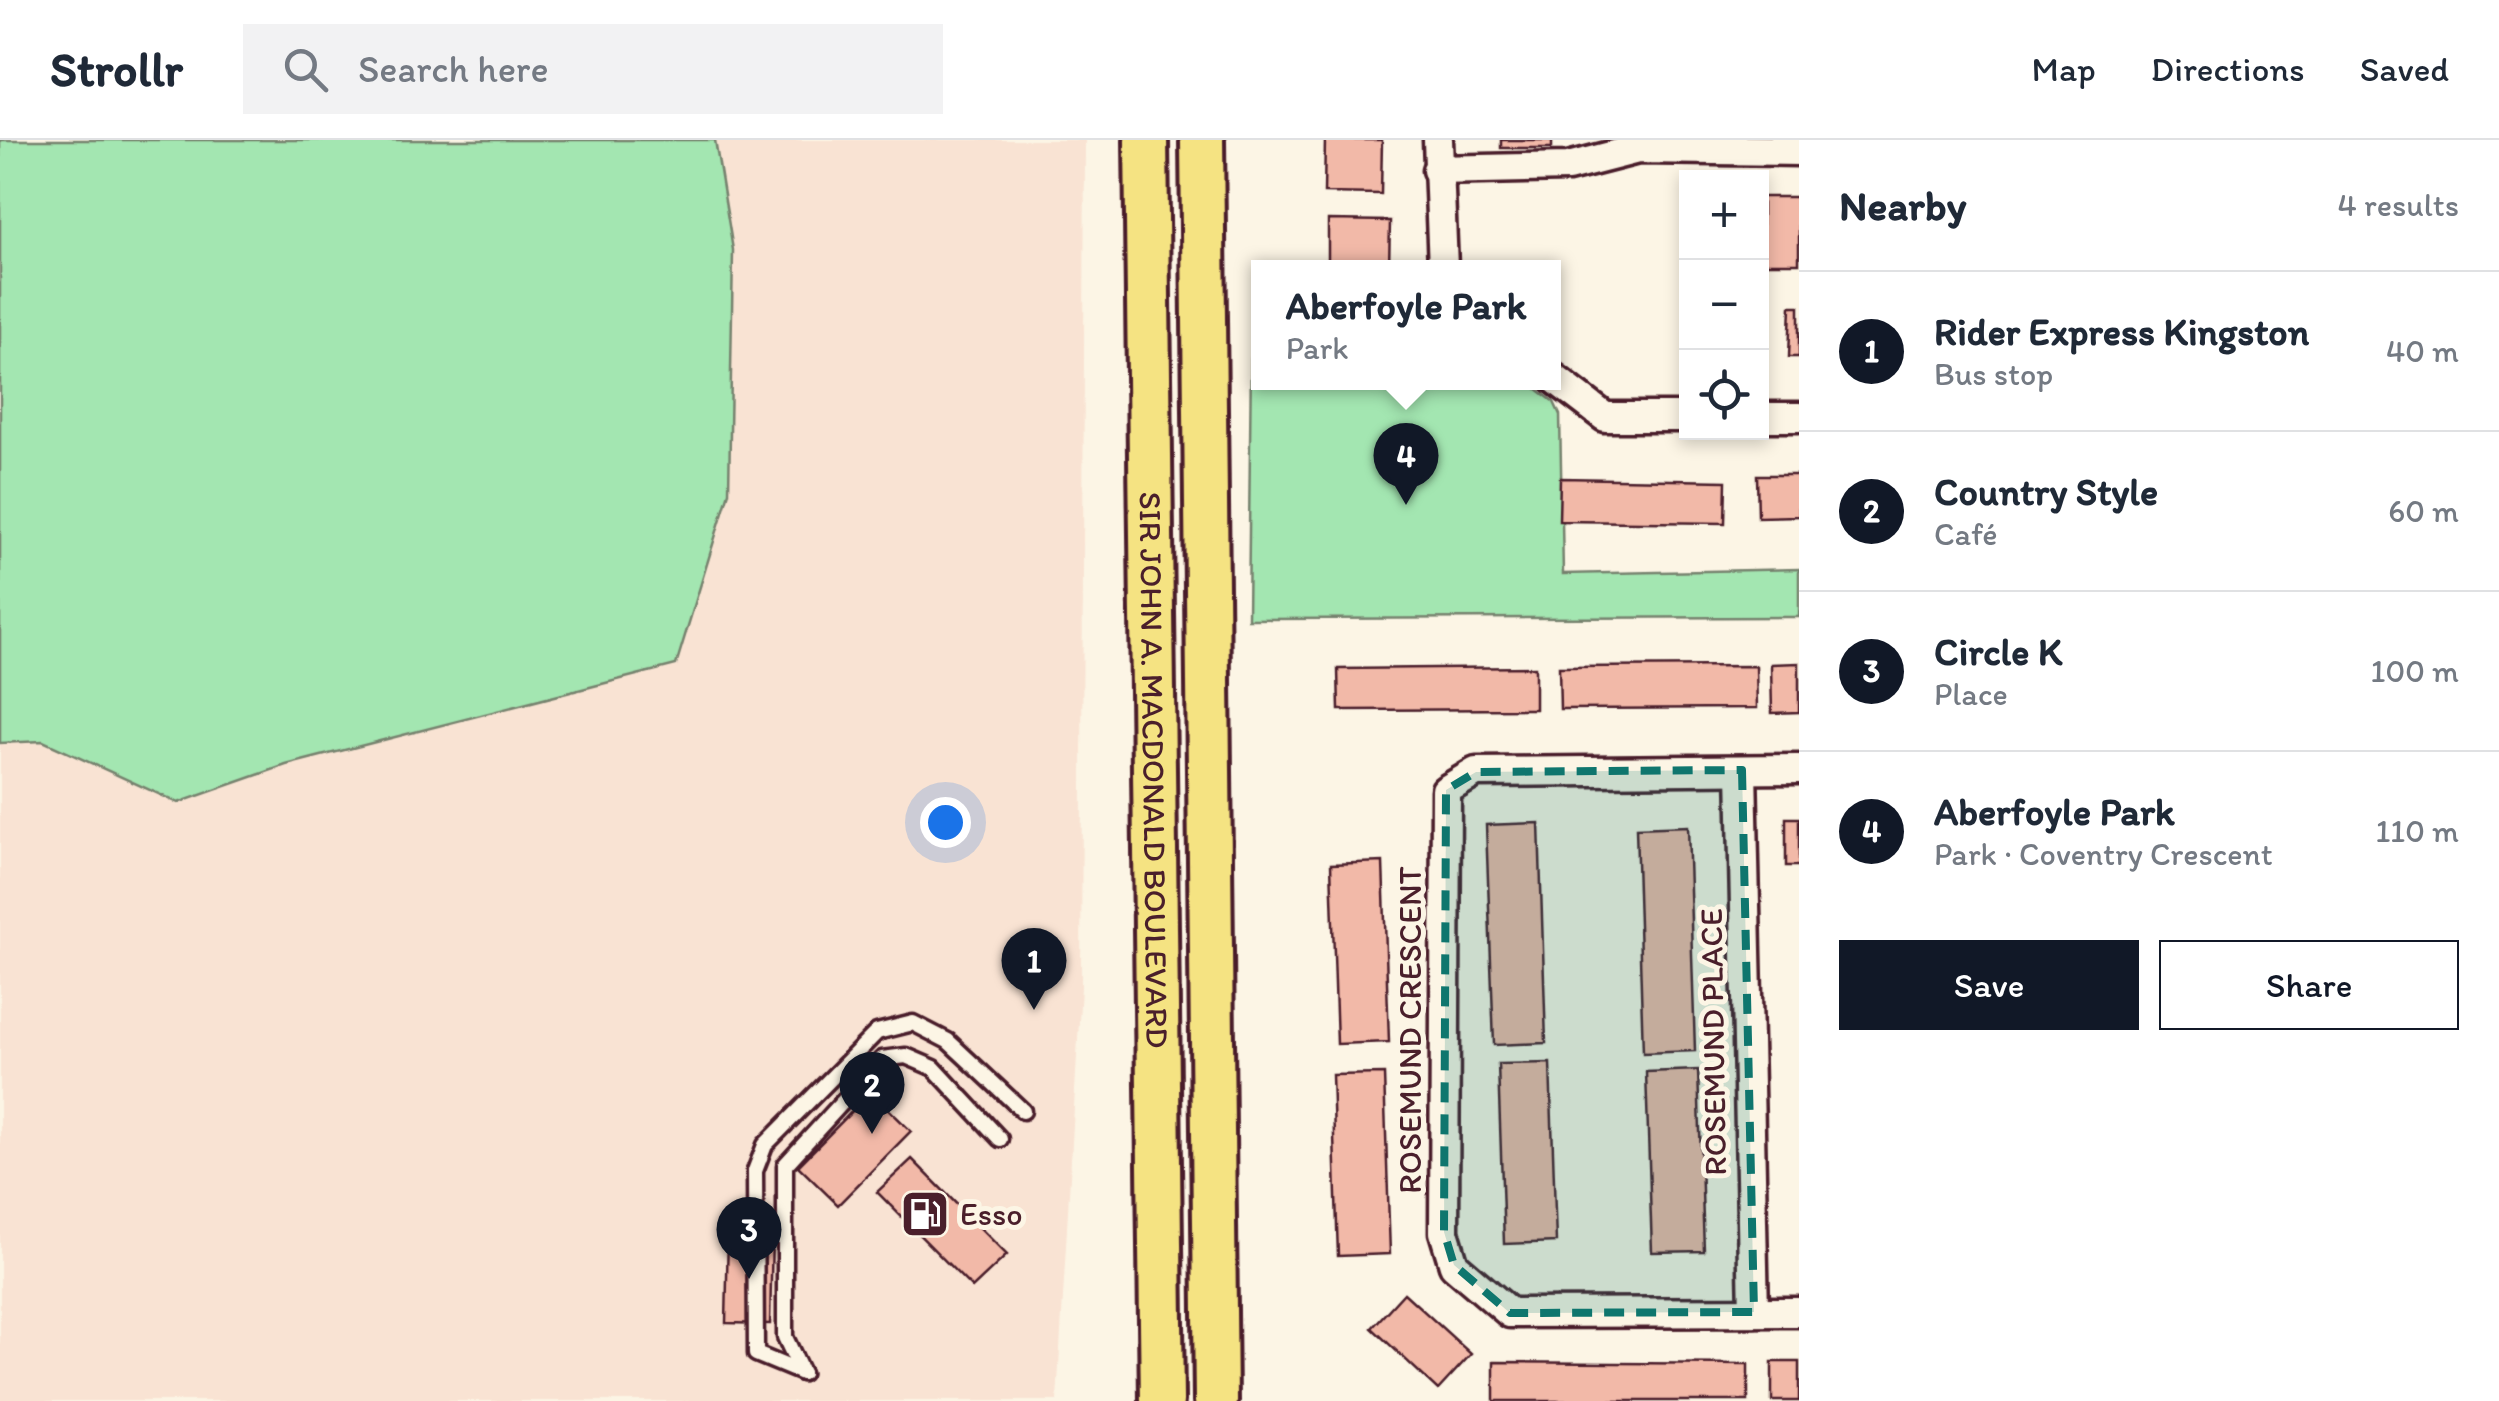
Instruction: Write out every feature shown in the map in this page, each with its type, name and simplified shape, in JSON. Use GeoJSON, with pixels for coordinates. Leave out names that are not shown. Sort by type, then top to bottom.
{"type":"FeatureCollection","features":[{"type":"Feature","properties":{"kind":"main road","name":"SIR JOHN A. MACDONALD BOULEVARD"},"geometry":{"type":"LineString","coordinates":[[1146,140],[1162,1401]]}},
{"type":"Feature","properties":{"kind":"main road","name":"SIR JOHN A. MACDONALD BOULEVARD"},"geometry":{"type":"LineString","coordinates":[[1202,140],[1216,1401]]}},
{"type":"Feature","properties":{"kind":"main road"},"geometry":{"type":"LineString","coordinates":[[1216,1337],[1243,1401]]}},
{"type":"Feature","properties":{"kind":"street"},"geometry":{"type":"LineString","coordinates":[[1438,140],[1443,260]]}},
{"type":"Feature","properties":{"kind":"street"},"geometry":{"type":"LineString","coordinates":[[1437,170],[1568,167],[1638,149],[1799,151]]}},
{"type":"Feature","properties":{"kind":"street"},"geometry":{"type":"LineString","coordinates":[[1561,383],[1605,418],[1679,417]]}},
{"type":"Feature","properties":{"kind":"street"},"geometry":{"type":"LineString","coordinates":[[1769,417],[1799,417]]}},
{"type":"Feature","properties":{"kind":"street","name":"ROSEMUND CRESCENT"},"geometry":{"type":"LineString","coordinates":[[1799,769],[1476,772],[1446,790],[1444,1232],[1454,1265],[1510,1313],[1799,1312]]}},
{"type":"Feature","properties":{"kind":"street","name":"ROSEMUND PLACE"},"geometry":{"type":"LineString","coordinates":[[1742,770],[1754,1312]]}},
{"type":"Feature","properties":{"kind":"lane"},"geometry":{"type":"LineString","coordinates":[[1000,1139],[934,1068],[906,1056],[882,1058],[785,1165],[784,1337],[802,1373],[756,1354],[755,1171],[765,1144],[877,1032],[913,1023],[948,1041],[1023,1111]]}},
{"type":"Feature","properties":{"kind":"highlighted area"},"geometry":{"type":"Polygon","coordinates":[[[1742,770],[1754,1312],[1510,1313],[1454,1265],[1444,1232],[1446,790],[1476,772],[1742,770]]]}},
{"type":"Feature","properties":{"kind":"shaded area"},"geometry":{"type":"Polygon","coordinates":[[[0,140],[1085,140],[1081,987],[1057,1401],[0,1401],[0,140]]]}},
{"type":"Feature","properties":{"kind":"green space"},"geometry":{"type":"Polygon","coordinates":[[[0,140],[715,140],[733,250],[729,492],[676,665],[286,765],[178,803],[43,741],[0,743],[0,140]]]}},
{"type":"Feature","properties":{"kind":"green space"},"geometry":{"type":"Polygon","coordinates":[[[1251,359],[1251,390],[1538,390],[1554,402],[1560,415],[1563,574],[1799,569],[1799,617],[1248,619],[1251,359]]]}},
{"type":"Feature","properties":{"kind":"building"},"geometry":{"type":"Polygon","coordinates":[[[1325,140],[1382,140],[1381,194],[1324,193],[1325,140]]]}},
{"type":"Feature","properties":{"kind":"building"},"geometry":{"type":"Polygon","coordinates":[[[1501,140],[1552,140],[1552,148],[1501,148],[1501,140]]]}},
{"type":"Feature","properties":{"kind":"building"},"geometry":{"type":"Polygon","coordinates":[[[1769,197],[1799,197],[1799,263],[1769,263],[1769,197]]]}},
{"type":"Feature","properties":{"kind":"building"},"geometry":{"type":"Polygon","coordinates":[[[1328,220],[1390,221],[1389,260],[1328,260],[1328,220]]]}},
{"type":"Feature","properties":{"kind":"building"},"geometry":{"type":"Polygon","coordinates":[[[1791,306],[1799,306],[1799,357],[1789,357],[1791,306]]]}},
{"type":"Feature","properties":{"kind":"building"},"geometry":{"type":"Polygon","coordinates":[[[1757,475],[1799,475],[1799,516],[1758,517],[1757,475]]]}},
{"type":"Feature","properties":{"kind":"building"},"geometry":{"type":"Polygon","coordinates":[[[1560,478],[1726,481],[1725,523],[1559,521],[1560,478]]]}},
{"type":"Feature","properties":{"kind":"building"},"geometry":{"type":"Polygon","coordinates":[[[1799,663],[1799,712],[1772,713],[1771,664],[1799,663]]]}},
{"type":"Feature","properties":{"kind":"building"},"geometry":{"type":"Polygon","coordinates":[[[1756,666],[1757,708],[1560,709],[1559,667],[1756,666]]]}},
{"type":"Feature","properties":{"kind":"building"},"geometry":{"type":"Polygon","coordinates":[[[1535,667],[1535,709],[1339,710],[1338,669],[1535,667]]]}},
{"type":"Feature","properties":{"kind":"building"},"geometry":{"type":"Polygon","coordinates":[[[1786,818],[1799,818],[1799,866],[1786,866],[1786,818]]]}},
{"type":"Feature","properties":{"kind":"building"},"geometry":{"type":"Polygon","coordinates":[[[1539,823],[1546,1043],[1494,1045],[1486,825],[1539,823]]]}},
{"type":"Feature","properties":{"kind":"building"},"geometry":{"type":"Polygon","coordinates":[[[1688,826],[1695,1051],[1643,1053],[1636,828],[1688,826]]]}},
{"type":"Feature","properties":{"kind":"building"},"geometry":{"type":"Polygon","coordinates":[[[1383,862],[1389,1042],[1337,1044],[1331,864],[1383,862]]]}},
{"type":"Feature","properties":{"kind":"building"},"geometry":{"type":"Polygon","coordinates":[[[1550,1063],[1556,1242],[1504,1244],[1498,1064],[1550,1063]]]}},
{"type":"Feature","properties":{"kind":"building"},"geometry":{"type":"Polygon","coordinates":[[[1698,1070],[1704,1251],[1652,1252],[1646,1072],[1698,1070]]]}},
{"type":"Feature","properties":{"kind":"building"},"geometry":{"type":"Polygon","coordinates":[[[1384,1074],[1390,1254],[1338,1256],[1332,1075],[1384,1074]]]}},
{"type":"Feature","properties":{"kind":"building"},"geometry":{"type":"Polygon","coordinates":[[[871,1092],[911,1131],[838,1205],[798,1166],[871,1092]]]}},
{"type":"Feature","properties":{"kind":"building"},"geometry":{"type":"Polygon","coordinates":[[[912,1159],[1007,1255],[972,1288],[877,1192],[912,1159]]]}},
{"type":"Feature","properties":{"kind":"building"},"geometry":{"type":"Polygon","coordinates":[[[728,1234],[772,1235],[770,1324],[726,1323],[728,1234]]]}},
{"type":"Feature","properties":{"kind":"building"},"geometry":{"type":"Polygon","coordinates":[[[1404,1293],[1471,1354],[1438,1390],[1372,1328],[1404,1293]]]}},
{"type":"Feature","properties":{"kind":"building"},"geometry":{"type":"Polygon","coordinates":[[[1494,1362],[1748,1364],[1748,1401],[1494,1401],[1494,1362]]]}},
{"type":"Feature","properties":{"kind":"building"},"geometry":{"type":"Polygon","coordinates":[[[1772,1362],[1799,1362],[1799,1401],[1772,1401],[1772,1362]]]}},
{"type":"Feature","properties":{"kind":"place","name":"Aberfoyle Park"},"geometry":{"type":"Point","coordinates":[1406,505]}},
{"type":"Feature","properties":{"kind":"place","name":"Rider Express Kingston"},"geometry":{"type":"Point","coordinates":[1034,1010]}},
{"type":"Feature","properties":{"kind":"place","name":"Country Style"},"geometry":{"type":"Point","coordinates":[872,1134]}},
{"type":"Feature","properties":{"kind":"place","name":"Esso"},"geometry":{"type":"Point","coordinates":[925,1214]}},
{"type":"Feature","properties":{"kind":"place","name":"Circle K"},"geometry":{"type":"Point","coordinates":[749,1279]}}]}
